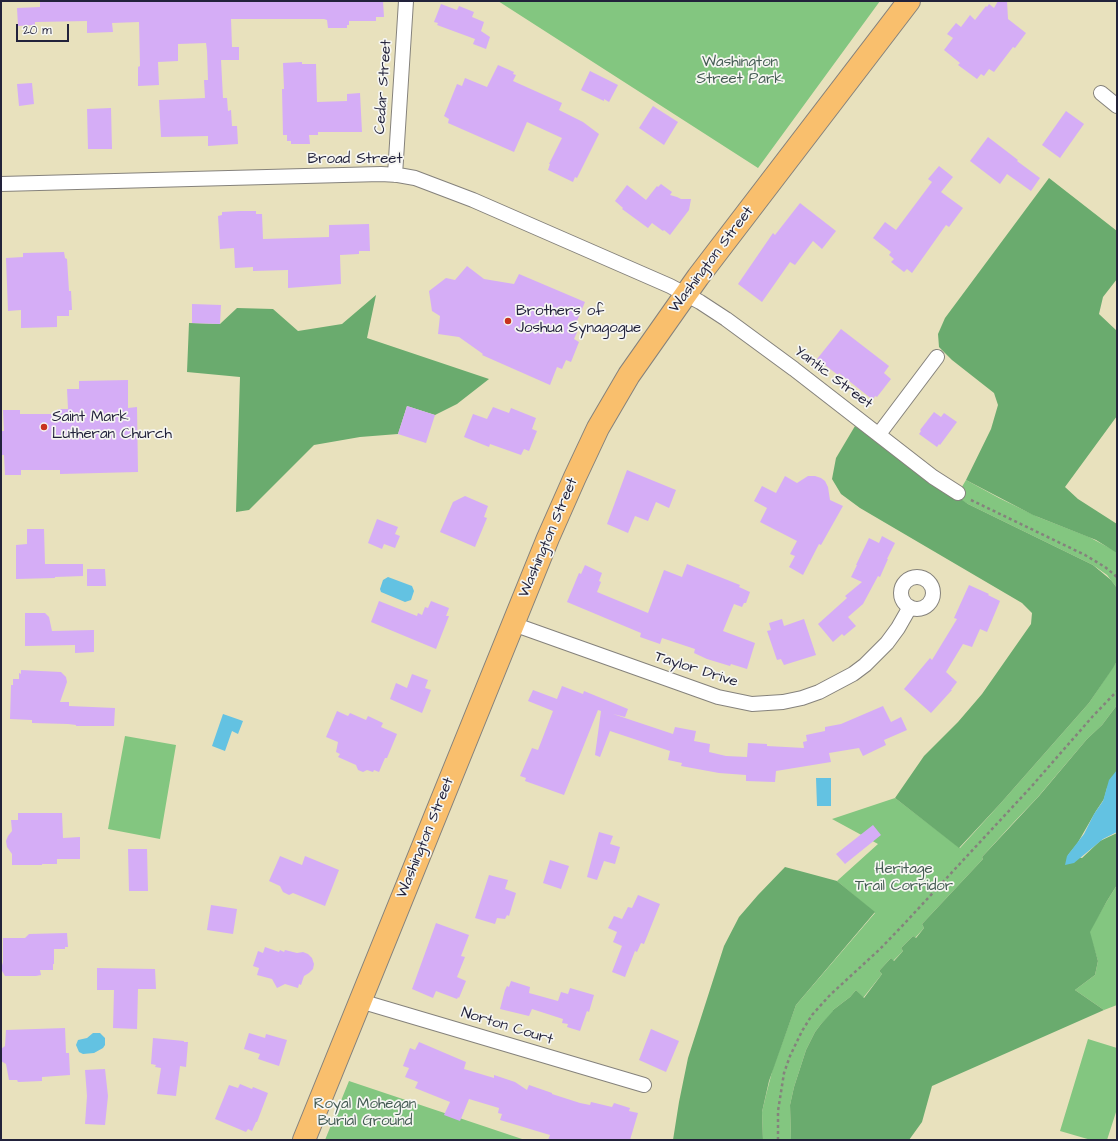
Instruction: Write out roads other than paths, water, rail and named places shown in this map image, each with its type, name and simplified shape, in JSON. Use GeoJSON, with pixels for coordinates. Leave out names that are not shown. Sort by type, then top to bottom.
{"type":"FeatureCollection","features":[{"type":"Feature","properties":{"kind":"highway","name":"Washington Street"},"geometry":{"type":"LineString","coordinates":[[304,1140],[557,517],[598,428],[633,370],[685,294],[909,1]]}},
{"type":"Feature","properties":{"kind":"street","name":"Cedar Street"},"geometry":{"type":"LineString","coordinates":[[395,175],[406,1]]}},
{"type":"Feature","properties":{"kind":"street"},"geometry":{"type":"LineString","coordinates":[[1101,93],[1117,106]]}},
{"type":"Feature","properties":{"kind":"street","name":"Broad Street"},"geometry":{"type":"LineString","coordinates":[[1,184],[395,175],[415,178],[473,200],[670,286],[685,294]]}},
{"type":"Feature","properties":{"kind":"street","name":"Yantic Street"},"geometry":{"type":"LineString","coordinates":[[685,294],[730,322],[938,480],[958,493]]}},
{"type":"Feature","properties":{"kind":"street"},"geometry":{"type":"LineString","coordinates":[[879,434],[937,357]]}},
{"type":"Feature","properties":{"kind":"street","name":"Taylor Drive"},"geometry":{"type":"LineString","coordinates":[[513,624],[718,697],[733,701],[760,703],[783,702],[802,698],[819,692],[853,674],[871,660],[886,643],[898,628],[910,607]]}},
{"type":"Feature","properties":{"kind":"street","name":"Norton Court"},"geometry":{"type":"LineString","coordinates":[[360,1001],[644,1085]]}},
{"type":"Feature","properties":{"kind":"water"},"geometry":{"type":"Polygon","coordinates":[[[388,577],[412,586],[414,591],[411,600],[405,602],[381,592],[380,589],[383,580],[388,577]]]}},
{"type":"Feature","properties":{"kind":"water"},"geometry":{"type":"Polygon","coordinates":[[[223,714],[243,721],[238,734],[232,731],[225,751],[212,746],[223,714]]]}},
{"type":"Feature","properties":{"kind":"water"},"geometry":{"type":"Polygon","coordinates":[[[1117,770],[1117,832],[1103,839],[1074,863],[1065,865],[1067,856],[1084,834],[1094,814],[1103,801],[1109,780],[1117,770]]]}},
{"type":"Feature","properties":{"kind":"water"},"geometry":{"type":"Polygon","coordinates":[[[816,778],[831,778],[831,806],[817,806],[816,778]]]}},
{"type":"Feature","properties":{"kind":"water"},"geometry":{"type":"Polygon","coordinates":[[[93,1033],[100,1033],[105,1038],[105,1045],[103,1048],[94,1053],[83,1054],[79,1052],[76,1045],[78,1040],[87,1038],[93,1033]]]}},
{"type":"Feature","properties":{"kind":"place","name":"Brothers of Joshua Synagogue"},"geometry":{"type":"Point","coordinates":[508,321]}},
{"type":"Feature","properties":{"kind":"place","name":"Saint Mark Lutheran Church"},"geometry":{"type":"Point","coordinates":[44,427]}},
{"type":"Feature","properties":{"kind":"park label","name":"Washington Street Park"},"geometry":{"type":"Point","coordinates":[740,72]}},
{"type":"Feature","properties":{"kind":"park label","name":"Heritage Trail Corridor"},"geometry":{"type":"Point","coordinates":[904,878]}},
{"type":"Feature","properties":{"kind":"park label","name":"Royal Mohegan Burial Ground"},"geometry":{"type":"Point","coordinates":[365,1114]}}]}
